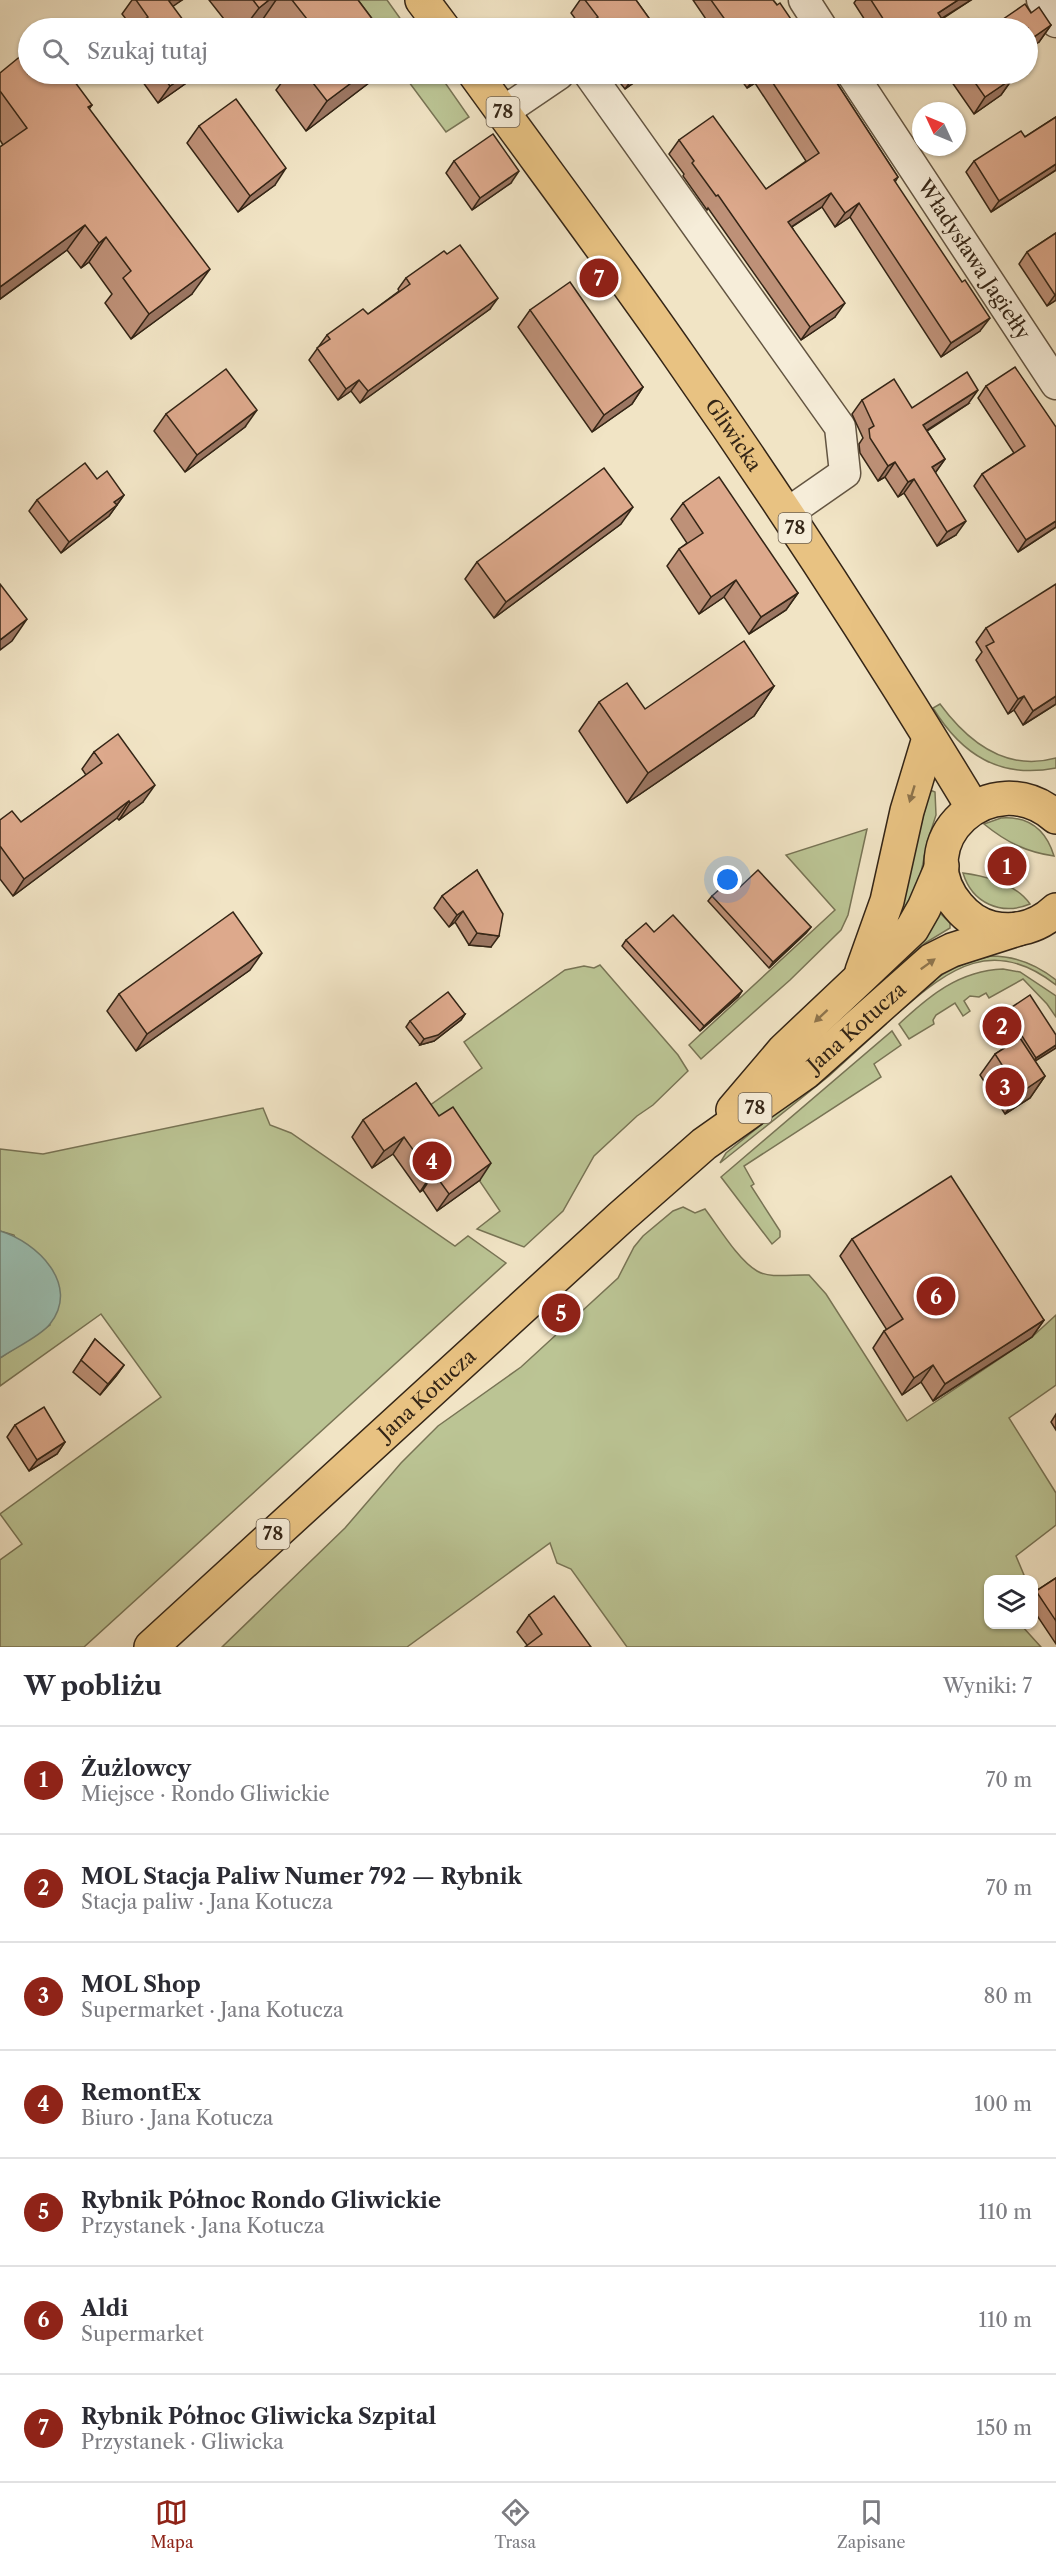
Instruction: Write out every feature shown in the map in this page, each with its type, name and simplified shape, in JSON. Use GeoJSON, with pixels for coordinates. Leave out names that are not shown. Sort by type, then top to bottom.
{"type":"FeatureCollection","features":[{"type":"Feature","properties":{"kind":"main road"},"geometry":{"type":"LineString","coordinates":[[422,0],[436,18]]}},
{"type":"Feature","properties":{"kind":"main road","name":"Gliwicka"},"geometry":{"type":"LineString","coordinates":[[482,84],[674,348],[786,513],[973,808]]}},
{"type":"Feature","properties":{"kind":"main road","name":"78"},"geometry":{"type":"LineString","coordinates":[[858,981],[887,902],[907,811],[929,738]]}},
{"type":"Feature","properties":{"kind":"main road"},"geometry":{"type":"LineString","coordinates":[[1023,799],[1056,789]]}},
{"type":"Feature","properties":{"kind":"main road","name":"78"},"geometry":{"type":"LineString","coordinates":[[1054,917],[1030,927],[1018,929],[988,927],[970,918],[950,895],[942,866],[945,845],[950,832],[958,821],[973,808],[997,798],[1023,799],[1037,804],[1056,817]]}},
{"type":"Feature","properties":{"kind":"main road","name":"Jana Kotucza"},"geometry":{"type":"LineString","coordinates":[[704,1144],[784,1050],[912,929],[928,901],[942,866]]}},
{"type":"Feature","properties":{"kind":"main road","name":"Jana Kotucza"},"geometry":{"type":"LineString","coordinates":[[150,1647],[453,1368],[704,1144],[806,1072],[932,960],[952,950],[1018,929]]}},
{"type":"Feature","properties":{"kind":"street"},"geometry":{"type":"LineString","coordinates":[[804,0],[816,18]]}},
{"type":"Feature","properties":{"kind":"street"},"geometry":{"type":"LineString","coordinates":[[1042,0],[1056,22]]}},
{"type":"Feature","properties":{"kind":"street"},"geometry":{"type":"LineString","coordinates":[[503,112],[544,84]]}},
{"type":"Feature","properties":{"kind":"street"},"geometry":{"type":"LineString","coordinates":[[596,84],[840,427],[845,473],[786,513]]}},
{"type":"Feature","properties":{"kind":"street","name":"Władysława Jagiełły"},"geometry":{"type":"LineString","coordinates":[[859,84],[1056,384]]}},
{"type":"Feature","properties":{"kind":"green space"},"geometry":{"type":"Polygon","coordinates":[[[348,0],[387,0],[400,18],[362,18],[348,0]]]}},
{"type":"Feature","properties":{"kind":"green space"},"geometry":{"type":"Polygon","coordinates":[[[410,84],[446,84],[469,117],[446,132],[410,84]]]}},
{"type":"Feature","properties":{"kind":"green space"},"geometry":{"type":"Polygon","coordinates":[[[940,704],[963,730],[990,750],[1021,761],[1056,758],[1056,768],[1036,771],[1017,770],[984,760],[970,751],[944,725],[933,708],[940,704]]]}},
{"type":"Feature","properties":{"kind":"green space"},"geometry":{"type":"Polygon","coordinates":[[[930,790],[935,792],[936,815],[927,843],[920,878],[910,904],[895,925],[930,790]]]}},
{"type":"Feature","properties":{"kind":"green space"},"geometry":{"type":"Polygon","coordinates":[[[1001,818],[1020,819],[1035,826],[1046,839],[1054,856],[1034,852],[1017,845],[984,824],[1001,818]]]}},
{"type":"Feature","properties":{"kind":"green space"},"geometry":{"type":"Polygon","coordinates":[[[867,829],[848,915],[841,930],[790,980],[701,1059],[689,1045],[835,910],[786,855],[867,829]]]}},
{"type":"Feature","properties":{"kind":"green space"},"geometry":{"type":"Polygon","coordinates":[[[963,873],[981,876],[1008,886],[1017,891],[1030,904],[1009,908],[989,904],[973,892],[963,873]]]}},
{"type":"Feature","properties":{"kind":"green space"},"geometry":{"type":"Polygon","coordinates":[[[939,912],[950,923],[950,928],[925,943],[876,988],[872,983],[939,912]]]}},
{"type":"Feature","properties":{"kind":"green space"},"geometry":{"type":"Polygon","coordinates":[[[991,956],[1017,959],[1033,965],[1056,980],[1056,985],[1034,970],[1012,962],[992,960],[973,963],[954,971],[936,982],[898,1013],[896,1010],[940,976],[963,964],[991,956]]]}},
{"type":"Feature","properties":{"kind":"green space"},"geometry":{"type":"Polygon","coordinates":[[[600,965],[678,1055],[688,1071],[594,1156],[563,1211],[524,1247],[477,1229],[500,1211],[429,1106],[482,1068],[464,1042],[565,970],[584,966],[594,968],[600,965]]]}},
{"type":"Feature","properties":{"kind":"green space"},"geometry":{"type":"Polygon","coordinates":[[[1003,969],[1020,972],[1056,996],[1056,1017],[1023,979],[989,998],[986,993],[979,997],[970,996],[964,1001],[970,1011],[963,1016],[955,1003],[936,1015],[933,1020],[934,1024],[909,1039],[899,1024],[922,1003],[946,986],[973,974],[1003,969]]]}},
{"type":"Feature","properties":{"kind":"green space"},"geometry":{"type":"Polygon","coordinates":[[[883,1021],[886,1024],[829,1076],[720,1163],[726,1153],[827,1072],[883,1021]]]}},
{"type":"Feature","properties":{"kind":"green space"},"geometry":{"type":"Polygon","coordinates":[[[892,1031],[901,1045],[874,1064],[881,1077],[744,1166],[754,1184],[751,1186],[780,1231],[780,1237],[772,1244],[721,1177],[892,1031]]]}},
{"type":"Feature","properties":{"kind":"green space"},"geometry":{"type":"Polygon","coordinates":[[[263,1108],[270,1125],[291,1133],[455,1246],[468,1236],[506,1263],[84,1647],[0,1647],[0,1560],[22,1544],[0,1514],[161,1397],[101,1314],[0,1386],[0,1358],[50,1325],[14,1235],[0,1231],[0,1149],[43,1154],[263,1108]]]}},
{"type":"Feature","properties":{"kind":"green space"},"geometry":{"type":"Polygon","coordinates":[[[683,1207],[695,1213],[705,1209],[736,1251],[757,1271],[775,1276],[809,1275],[826,1294],[907,1421],[1032,1337],[1056,1315],[1056,1385],[1009,1418],[1056,1493],[1056,1525],[1016,1556],[1024,1575],[984,1575],[984,1629],[1025,1629],[1041,1647],[627,1647],[571,1569],[557,1563],[550,1543],[407,1647],[222,1647],[345,1528],[401,1463],[438,1426],[521,1367],[618,1278],[634,1247],[643,1236],[673,1211],[683,1207]]]}},
{"type":"Feature","properties":{"kind":"water"},"geometry":{"type":"Polygon","coordinates":[[[0,1231],[28,1245],[40,1255],[58,1280],[60,1295],[58,1309],[46,1329],[0,1358],[0,1231]]]}},
{"type":"Feature","properties":{"kind":"building"},"geometry":{"type":"Polygon","coordinates":[[[136,0],[170,0],[182,18],[147,18],[136,0]]]}},
{"type":"Feature","properties":{"kind":"building"},"geometry":{"type":"Polygon","coordinates":[[[253,0],[269,0],[259,8],[253,0]]]}},
{"type":"Feature","properties":{"kind":"building"},"geometry":{"type":"Polygon","coordinates":[[[292,0],[358,0],[372,18],[306,18],[292,0]]]}},
{"type":"Feature","properties":{"kind":"building"},"geometry":{"type":"Polygon","coordinates":[[[585,0],[636,0],[649,18],[597,18],[585,0]]]}},
{"type":"Feature","properties":{"kind":"building"},"geometry":{"type":"Polygon","coordinates":[[[711,0],[773,0],[777,5],[780,3],[790,18],[724,18],[711,0]]]}},
{"type":"Feature","properties":{"kind":"building"},"geometry":{"type":"Polygon","coordinates":[[[871,0],[958,0],[938,13],[941,18],[883,18],[871,0]]]}},
{"type":"Feature","properties":{"kind":"building"},"geometry":{"type":"Polygon","coordinates":[[[1025,4],[1031,13],[1039,7],[1051,25],[1038,34],[1038,18],[1005,18],[1025,4]]]}},
{"type":"Feature","properties":{"kind":"building"},"geometry":{"type":"Polygon","coordinates":[[[18,58],[18,84],[76,84],[92,105],[88,107],[210,269],[149,314],[123,278],[131,271],[106,237],[99,243],[85,225],[0,287],[0,147],[27,128],[0,91],[0,73],[18,58]]]}},
{"type":"Feature","properties":{"kind":"building"},"geometry":{"type":"Polygon","coordinates":[[[314,84],[350,84],[327,101],[314,84]]]}},
{"type":"Feature","properties":{"kind":"building"},"geometry":{"type":"Polygon","coordinates":[[[774,84],[838,84],[898,177],[894,180],[962,282],[965,280],[990,318],[951,343],[859,203],[845,213],[831,193],[788,222],[845,303],[810,327],[718,195],[716,196],[692,163],[694,161],[679,140],[713,116],[766,189],[819,153],[774,84]]]}},
{"type":"Feature","properties":{"kind":"building"},"geometry":{"type":"Polygon","coordinates":[[[976,84],[1004,84],[985,97],[976,84]]]}},
{"type":"Feature","properties":{"kind":"building"},"geometry":{"type":"Polygon","coordinates":[[[236,99],[286,168],[250,196],[199,126],[236,99]]]}},
{"type":"Feature","properties":{"kind":"building"},"geometry":{"type":"Polygon","coordinates":[[[1056,117],[1056,164],[999,201],[974,161],[1021,131],[1025,137],[1056,117]]]}},
{"type":"Feature","properties":{"kind":"building"},"geometry":{"type":"Polygon","coordinates":[[[493,134],[519,171],[480,198],[454,161],[493,134]]]}},
{"type":"Feature","properties":{"kind":"building"},"geometry":{"type":"Polygon","coordinates":[[[1056,233],[1056,294],[1055,295],[1027,252],[1056,233]]]}},
{"type":"Feature","properties":{"kind":"building"},"geometry":{"type":"Polygon","coordinates":[[[460,245],[498,298],[368,391],[359,380],[346,389],[317,348],[330,339],[327,335],[363,309],[368,314],[410,284],[406,278],[444,251],[447,254],[460,245]]]}},
{"type":"Feature","properties":{"kind":"building"},"geometry":{"type":"Polygon","coordinates":[[[570,282],[643,387],[604,415],[530,310],[570,282]]]}},
{"type":"Feature","properties":{"kind":"building"},"geometry":{"type":"Polygon","coordinates":[[[1015,367],[1056,427],[1056,521],[1026,540],[982,474],[1025,446],[986,386],[1015,367]]]}},
{"type":"Feature","properties":{"kind":"building"},"geometry":{"type":"Polygon","coordinates":[[[226,369],[257,410],[197,455],[166,414],[226,369]]]}},
{"type":"Feature","properties":{"kind":"building"},"geometry":{"type":"Polygon","coordinates":[[[967,372],[978,390],[923,425],[945,459],[932,467],[966,521],[947,532],[914,479],[908,482],[895,462],[888,466],[870,438],[869,429],[874,426],[862,400],[894,379],[912,408],[967,372]]]}},
{"type":"Feature","properties":{"kind":"building"},"geometry":{"type":"Polygon","coordinates":[[[85,463],[97,479],[107,471],[124,495],[114,502],[117,505],[69,542],[37,500],[85,463]]]}},
{"type":"Feature","properties":{"kind":"building"},"geometry":{"type":"Polygon","coordinates":[[[604,468],[633,507],[506,602],[477,562],[604,468]]]}},
{"type":"Feature","properties":{"kind":"building"},"geometry":{"type":"Polygon","coordinates":[[[719,477],[798,593],[761,617],[736,580],[711,597],[679,549],[703,533],[683,503],[719,477]]]}},
{"type":"Feature","properties":{"kind":"building"},"geometry":{"type":"Polygon","coordinates":[[[0,584],[27,619],[0,640],[0,584]]]}},
{"type":"Feature","properties":{"kind":"building"},"geometry":{"type":"Polygon","coordinates":[[[1056,584],[1056,696],[1033,711],[1024,696],[1018,699],[986,646],[994,642],[986,628],[1056,584]]]}},
{"type":"Feature","properties":{"kind":"building"},"geometry":{"type":"Polygon","coordinates":[[[744,641],[774,686],[648,773],[599,702],[627,683],[645,709],[744,641]]]}},
{"type":"Feature","properties":{"kind":"building"},"geometry":{"type":"Polygon","coordinates":[[[118,734],[155,785],[130,803],[129,801],[24,879],[0,846],[0,820],[12,811],[21,822],[102,763],[94,752],[118,734]]]}},
{"type":"Feature","properties":{"kind":"building"},"geometry":{"type":"Polygon","coordinates":[[[477,870],[503,914],[499,936],[477,933],[463,911],[457,915],[442,896],[477,870]]]}},
{"type":"Feature","properties":{"kind":"building"},"geometry":{"type":"Polygon","coordinates":[[[758,870],[811,927],[773,962],[712,896],[732,878],[740,887],[758,870]]]}},
{"type":"Feature","properties":{"kind":"building"},"geometry":{"type":"Polygon","coordinates":[[[233,912],[262,953],[147,1034],[119,994],[233,912]]]}},
{"type":"Feature","properties":{"kind":"building"},"geometry":{"type":"Polygon","coordinates":[[[673,915],[742,991],[704,1026],[626,940],[646,923],[654,932],[673,915]]]}},
{"type":"Feature","properties":{"kind":"building"},"geometry":{"type":"Polygon","coordinates":[[[448,992],[465,1014],[438,1035],[424,1039],[410,1021],[448,992]]]}},
{"type":"Feature","properties":{"kind":"building"},"geometry":{"type":"Polygon","coordinates":[[[1030,995],[1056,1035],[1056,1045],[1036,1058],[1006,1011],[1030,995]]]}},
{"type":"Feature","properties":{"kind":"building"},"geometry":{"type":"Polygon","coordinates":[[[1020,1038],[1045,1076],[1020,1093],[995,1054],[1020,1038]]]}},
{"type":"Feature","properties":{"kind":"building"},"geometry":{"type":"Polygon","coordinates":[[[416,1083],[439,1116],[453,1107],[491,1163],[449,1194],[434,1173],[431,1175],[404,1137],[384,1151],[363,1120],[416,1083]]]}},
{"type":"Feature","properties":{"kind":"building"},"geometry":{"type":"Polygon","coordinates":[[[951,1176],[1044,1320],[945,1384],[933,1365],[914,1378],[884,1331],[903,1319],[852,1239],[951,1176]]]}},
{"type":"Feature","properties":{"kind":"building"},"geometry":{"type":"Polygon","coordinates":[[[95,1339],[124,1365],[108,1384],[81,1360],[95,1339]]]}},
{"type":"Feature","properties":{"kind":"building"},"geometry":{"type":"Polygon","coordinates":[[[44,1407],[65,1442],[37,1460],[15,1425],[44,1407]]]}},
{"type":"Feature","properties":{"kind":"building"},"geometry":{"type":"Polygon","coordinates":[[[1056,1578],[1056,1621],[1038,1594],[1038,1590],[1056,1578]]]}},
{"type":"Feature","properties":{"kind":"building"},"geometry":{"type":"Polygon","coordinates":[[[554,1596],[591,1647],[525,1647],[542,1634],[529,1615],[554,1596]]]}},
{"type":"Feature","properties":{"kind":"place","name":"Rybnik Północ Gliwicka Szpital"},"geometry":{"type":"Point","coordinates":[599,278]}},
{"type":"Feature","properties":{"kind":"place","name":"Żużlowcy"},"geometry":{"type":"Point","coordinates":[1007,866]}},
{"type":"Feature","properties":{"kind":"place","name":"MOL Stacja Paliw Numer 792 — Rybnik"},"geometry":{"type":"Point","coordinates":[1002,1026]}},
{"type":"Feature","properties":{"kind":"place","name":"MOL Shop"},"geometry":{"type":"Point","coordinates":[1005,1087]}},
{"type":"Feature","properties":{"kind":"place","name":"RemontEx"},"geometry":{"type":"Point","coordinates":[432,1161]}},
{"type":"Feature","properties":{"kind":"place","name":"Aldi"},"geometry":{"type":"Point","coordinates":[936,1296]}},
{"type":"Feature","properties":{"kind":"place","name":"Rybnik Północ Rondo Gliwickie"},"geometry":{"type":"Point","coordinates":[561,1313]}}]}
